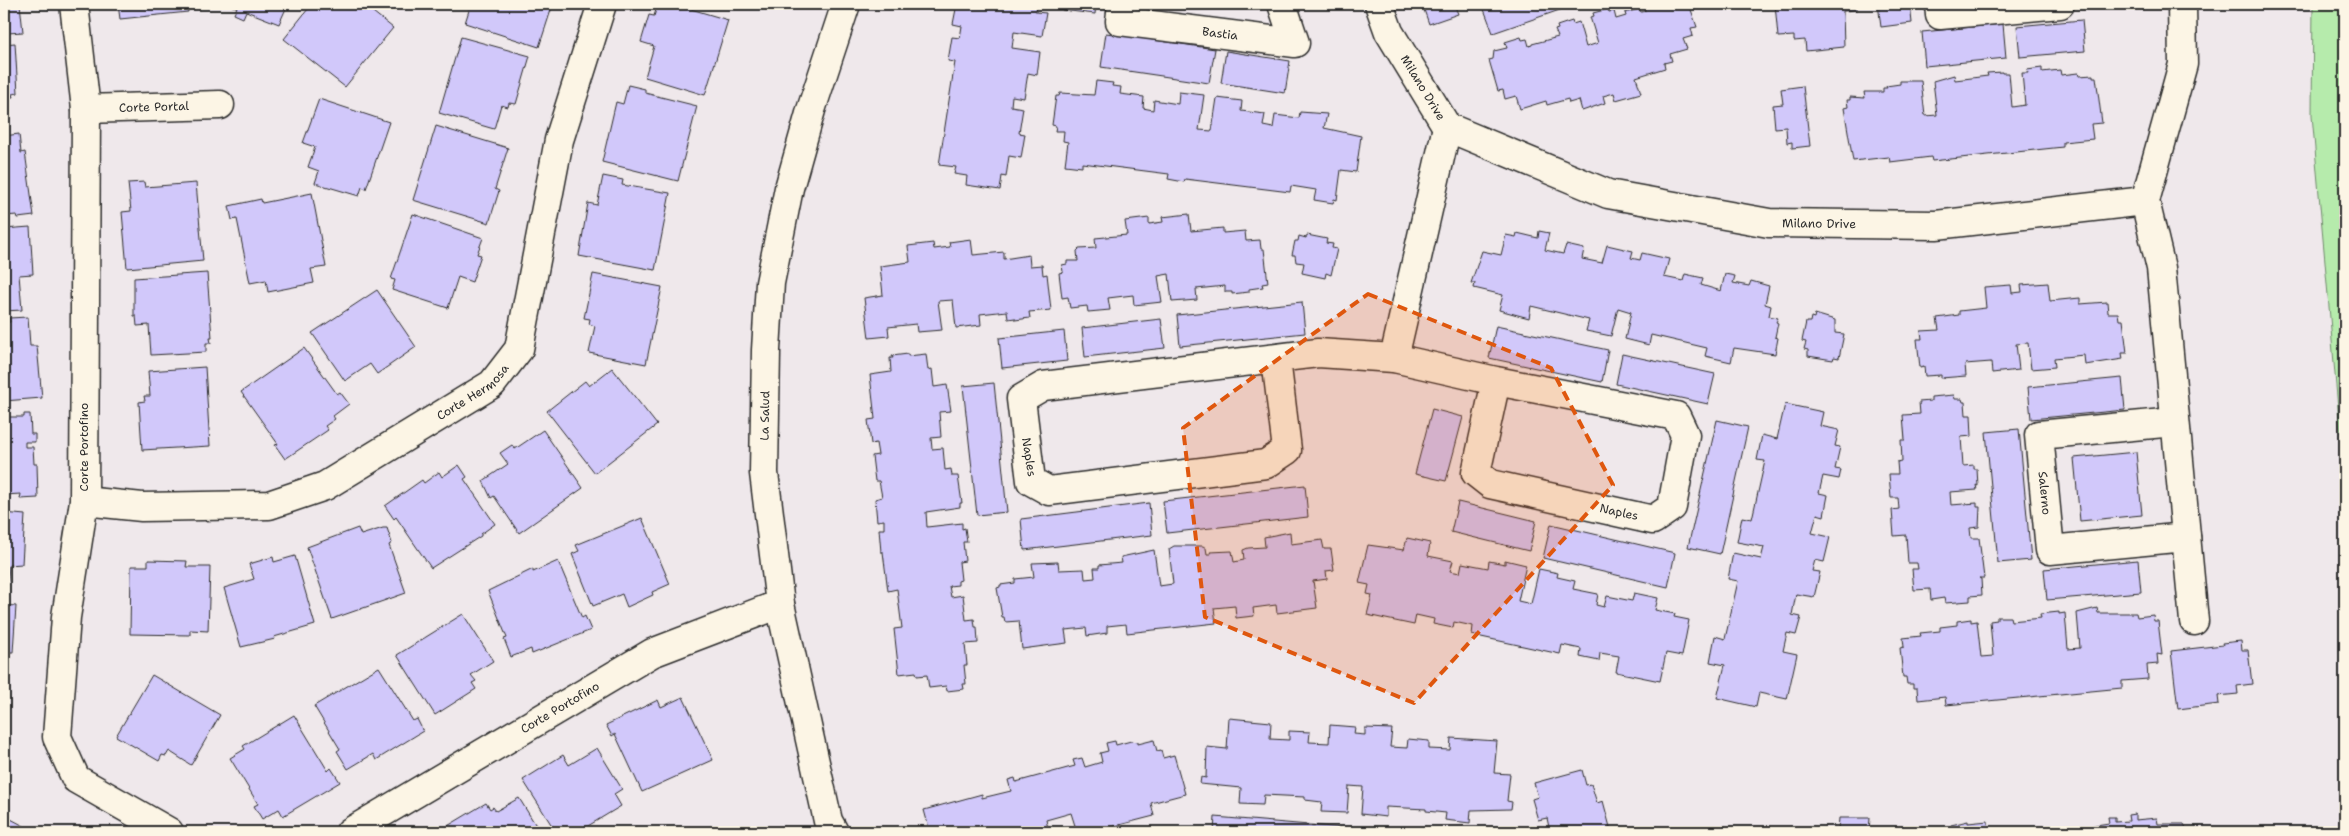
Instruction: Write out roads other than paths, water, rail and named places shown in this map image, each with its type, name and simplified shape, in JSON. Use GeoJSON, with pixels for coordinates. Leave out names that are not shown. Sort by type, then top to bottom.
{"type":"FeatureCollection","features":[{"type":"Feature","properties":{"kind":"street","name":"Corte Portofino"},"geometry":{"type":"LineString","coordinates":[[74,4],[86,109],[84,501],[66,617],[57,736],[76,779],[169,832]]}},
{"type":"Feature","properties":{"kind":"street","name":"Corte Hermosa"},"geometry":{"type":"LineString","coordinates":[[84,501],[142,507],[269,504],[325,486],[492,384],[519,349],[559,140],[602,4]]}},
{"type":"Feature","properties":{"kind":"street","name":"La Salud"},"geometry":{"type":"LineString","coordinates":[[834,832],[828,821],[780,604],[764,473],[766,350],[770,283],[789,188],[811,110],[846,4]]}},
{"type":"Feature","properties":{"kind":"street","name":"Bastia"},"geometry":{"type":"LineString","coordinates":[[1122,4],[1120,21],[1295,43],[1282,4]]}},
{"type":"Feature","properties":{"kind":"street","name":"Milano Drive"},"geometry":{"type":"LineString","coordinates":[[1379,4],[1389,32],[1446,128],[1608,194],[1770,223],[1936,225],[2145,201]]}},
{"type":"Feature","properties":{"kind":"street"},"geometry":{"type":"LineString","coordinates":[[1939,4],[1940,15],[2060,4]]}},
{"type":"Feature","properties":{"kind":"street"},"geometry":{"type":"LineString","coordinates":[[2182,4],[2183,64],[2145,201],[2161,268],[2194,620]]}},
{"type":"Feature","properties":{"kind":"street","name":"Corte Portal"},"geometry":{"type":"LineString","coordinates":[[86,109],[220,106]]}},
{"type":"Feature","properties":{"kind":"street"},"geometry":{"type":"LineString","coordinates":[[1394,358],[1446,128]]}},
{"type":"Feature","properties":{"kind":"street","name":"Naples"},"geometry":{"type":"LineString","coordinates":[[1276,359],[1286,450],[1266,464],[1049,491],[1031,481],[1020,399],[1043,386],[1318,353],[1394,358],[1496,381],[1676,416],[1684,435],[1672,507],[1654,520],[1490,484],[1476,473],[1496,381]]}},
{"type":"Feature","properties":{"kind":"street","name":"Salerno"},"geometry":{"type":"LineString","coordinates":[[2174,422],[2039,435],[2050,550],[2186,537]]}},
{"type":"Feature","properties":{"kind":"street","name":"Corte Portofino"},"geometry":{"type":"LineString","coordinates":[[350,832],[652,653],[780,604]]}}]}
